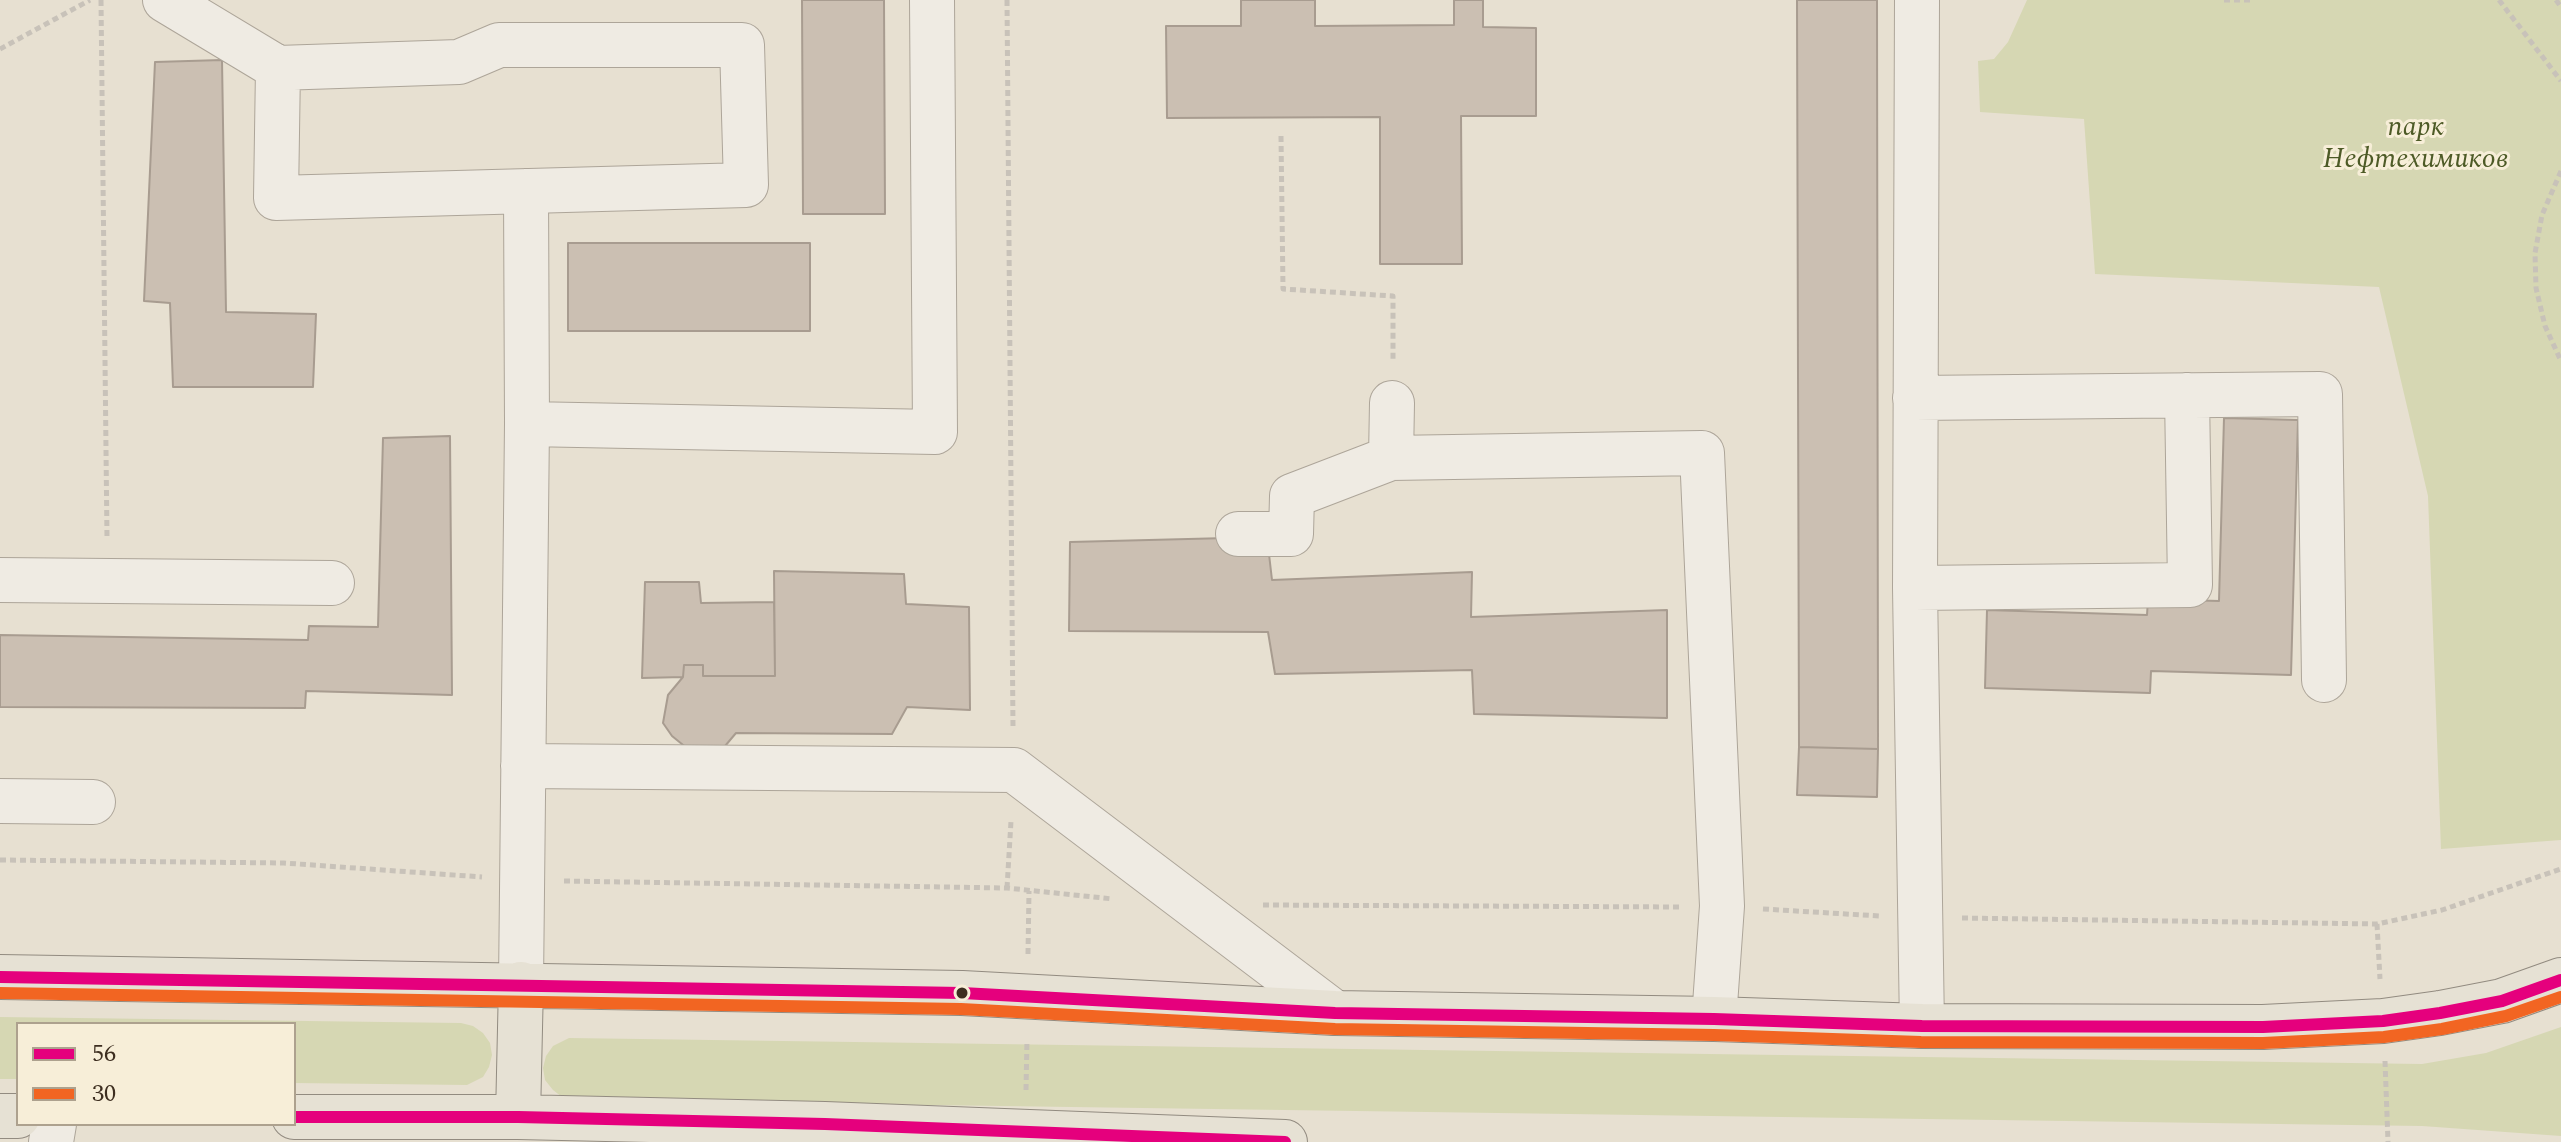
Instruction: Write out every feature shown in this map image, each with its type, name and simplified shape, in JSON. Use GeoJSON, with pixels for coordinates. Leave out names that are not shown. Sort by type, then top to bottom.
{"type":"FeatureCollection","features":[{"type":"Feature","properties":{"kind":"main road"},"geometry":{"type":"LineString","coordinates":[[0,977],[962,993],[1335,1013],[1922,1026],[2263,1027],[2383,1021],[2502,1001],[2561,980]]}},
{"type":"Feature","properties":{"kind":"main road"},"geometry":{"type":"LineString","coordinates":[[518,1117],[521,984]]}},
{"type":"Feature","properties":{"kind":"main road"},"geometry":{"type":"LineString","coordinates":[[296,1117],[518,1117],[825,1133],[1285,1142]]}},
{"type":"Feature","properties":{"kind":"lane"},"geometry":{"type":"LineString","coordinates":[[165,0],[278,68],[459,62],[499,45],[742,45],[746,185],[276,198],[278,68]]}},
{"type":"Feature","properties":{"kind":"lane"},"geometry":{"type":"LineString","coordinates":[[527,424],[935,432],[932,0]]}},
{"type":"Feature","properties":{"kind":"lane"},"geometry":{"type":"LineString","coordinates":[[1917,0],[1915,588],[1922,1026]]}},
{"type":"Feature","properties":{"kind":"lane"},"geometry":{"type":"LineString","coordinates":[[521,984],[527,424],[526,191]]}},
{"type":"Feature","properties":{"kind":"lane"},"geometry":{"type":"LineString","coordinates":[[1915,398],[2320,394],[2324,680]]}},
{"type":"Feature","properties":{"kind":"lane"},"geometry":{"type":"LineString","coordinates":[[1915,588],[2190,585],[2187,395]]}},
{"type":"Feature","properties":{"kind":"lane"},"geometry":{"type":"LineString","coordinates":[[1391,458],[1392,403]]}},
{"type":"Feature","properties":{"kind":"lane"},"geometry":{"type":"LineString","coordinates":[[1238,534],[1291,534],[1292,496],[1391,458],[1702,453],[1722,906],[1714,1019]]}},
{"type":"Feature","properties":{"kind":"lane"},"geometry":{"type":"LineString","coordinates":[[0,580],[332,583]]}},
{"type":"Feature","properties":{"kind":"lane"},"geometry":{"type":"LineString","coordinates":[[523,766],[1014,770],[1335,1013]]}},
{"type":"Feature","properties":{"kind":"lane"},"geometry":{"type":"LineString","coordinates":[[0,801],[93,802]]}},
{"type":"Feature","properties":{"kind":"path"},"geometry":{"type":"LineString","coordinates":[[0,49],[90,0]]}},
{"type":"Feature","properties":{"kind":"path"},"geometry":{"type":"LineString","coordinates":[[101,0],[107,581]]}},
{"type":"Feature","properties":{"kind":"path"},"geometry":{"type":"LineString","coordinates":[[1007,0],[1014,770],[1007,888]]}},
{"type":"Feature","properties":{"kind":"path"},"geometry":{"type":"LineString","coordinates":[[2224,0],[2254,0]]}},
{"type":"Feature","properties":{"kind":"path"},"geometry":{"type":"LineString","coordinates":[[2499,0],[2561,81]]}},
{"type":"Feature","properties":{"kind":"path"},"geometry":{"type":"LineString","coordinates":[[2556,0],[2561,7]]}},
{"type":"Feature","properties":{"kind":"path"},"geometry":{"type":"LineString","coordinates":[[1281,136],[1283,289],[1393,296],[1392,403]]}},
{"type":"Feature","properties":{"kind":"path"},"geometry":{"type":"LineString","coordinates":[[2561,171],[2542,215],[2535,253],[2536,288],[2545,326],[2561,361]]}},
{"type":"Feature","properties":{"kind":"path"},"geometry":{"type":"LineString","coordinates":[[2442,910],[2561,869]]}},
{"type":"Feature","properties":{"kind":"green space","name":"парк Нефтехимиков"},"geometry":{"type":"Polygon","coordinates":[[[2027,0],[2561,0],[2561,840],[2441,849],[2428,496],[2379,287],[2095,274],[2084,119],[1980,112],[1978,61],[1994,59],[2008,42],[2027,0]]]}},
{"type":"Feature","properties":{"kind":"green space"},"geometry":{"type":"Polygon","coordinates":[[[0,1017],[461,1023],[483,1033],[490,1043],[492,1055],[483,1077],[467,1085],[296,1083],[296,1022],[16,1022],[16,1079],[0,1079],[0,1017]]]}},
{"type":"Feature","properties":{"kind":"green space"},"geometry":{"type":"Polygon","coordinates":[[[2561,1027],[2561,1136],[2422,1126],[574,1100],[562,1097],[553,1090],[545,1080],[543,1068],[553,1046],[569,1038],[2422,1064],[2486,1053],[2561,1027]]]}},
{"type":"Feature","properties":{"kind":"building"},"geometry":{"type":"Polygon","coordinates":[[[802,0],[884,0],[885,214],[803,214],[802,0]]]}},
{"type":"Feature","properties":{"kind":"building"},"geometry":{"type":"Polygon","coordinates":[[[1241,0],[1315,0],[1315,26],[1454,25],[1454,0],[1483,0],[1483,27],[1536,28],[1536,116],[1461,116],[1462,264],[1380,264],[1380,117],[1167,118],[1166,26],[1241,26],[1241,0]]]}},
{"type":"Feature","properties":{"kind":"building"},"geometry":{"type":"Polygon","coordinates":[[[1797,0],[1877,0],[1878,749],[1799,747],[1797,0]]]}},
{"type":"Feature","properties":{"kind":"building"},"geometry":{"type":"Polygon","coordinates":[[[222,60],[226,312],[316,314],[313,387],[173,387],[170,303],[144,301],[155,62],[222,60]]]}},
{"type":"Feature","properties":{"kind":"building"},"geometry":{"type":"Polygon","coordinates":[[[568,243],[810,243],[810,331],[568,331],[568,243]]]}},
{"type":"Feature","properties":{"kind":"building"},"geometry":{"type":"Polygon","coordinates":[[[2224,418],[2298,420],[2291,675],[2151,671],[2150,693],[1985,688],[1987,610],[2147,615],[2148,599],[2219,601],[2224,418]]]}},
{"type":"Feature","properties":{"kind":"building"},"geometry":{"type":"Polygon","coordinates":[[[450,436],[452,695],[306,691],[305,708],[0,707],[0,635],[308,640],[309,626],[378,627],[383,438],[450,436]]]}},
{"type":"Feature","properties":{"kind":"building"},"geometry":{"type":"Polygon","coordinates":[[[1267,537],[1272,580],[1472,572],[1471,617],[1667,610],[1667,718],[1474,714],[1472,670],[1275,674],[1268,632],[1069,631],[1070,542],[1267,537]]]}},
{"type":"Feature","properties":{"kind":"building"},"geometry":{"type":"Polygon","coordinates":[[[774,571],[904,574],[906,604],[969,607],[970,710],[907,707],[892,734],[736,733],[720,752],[688,749],[672,736],[663,723],[668,695],[683,677],[684,665],[703,665],[703,676],[775,676],[774,571]]]}},
{"type":"Feature","properties":{"kind":"building"},"geometry":{"type":"Polygon","coordinates":[[[645,582],[699,582],[701,603],[774,602],[775,676],[703,676],[703,665],[684,665],[683,677],[642,678],[645,582]]]}},
{"type":"Feature","properties":{"kind":"building"},"geometry":{"type":"Polygon","coordinates":[[[1799,747],[1878,749],[1877,797],[1797,795],[1799,747]]]}},
{"type":"Feature","properties":{"kind":"transit line","name":"56"},"geometry":{"type":"LineString","coordinates":[[0,977],[962,993],[1335,1013],[1922,1026],[2263,1027],[2383,1021],[2440,1013],[2502,1001],[2561,980]]}},
{"type":"Feature","properties":{"kind":"transit line","name":"30"},"geometry":{"type":"LineString","coordinates":[[0,993],[961,1009],[1335,1029],[1714,1035],[1921,1042],[2263,1043],[2384,1037],[2442,1029],[2506,1016],[2561,997]]}},
{"type":"Feature","properties":{"kind":"transit line","name":"56"},"geometry":{"type":"LineString","coordinates":[[296,1117],[518,1117],[825,1124],[1285,1142]]}}]}
